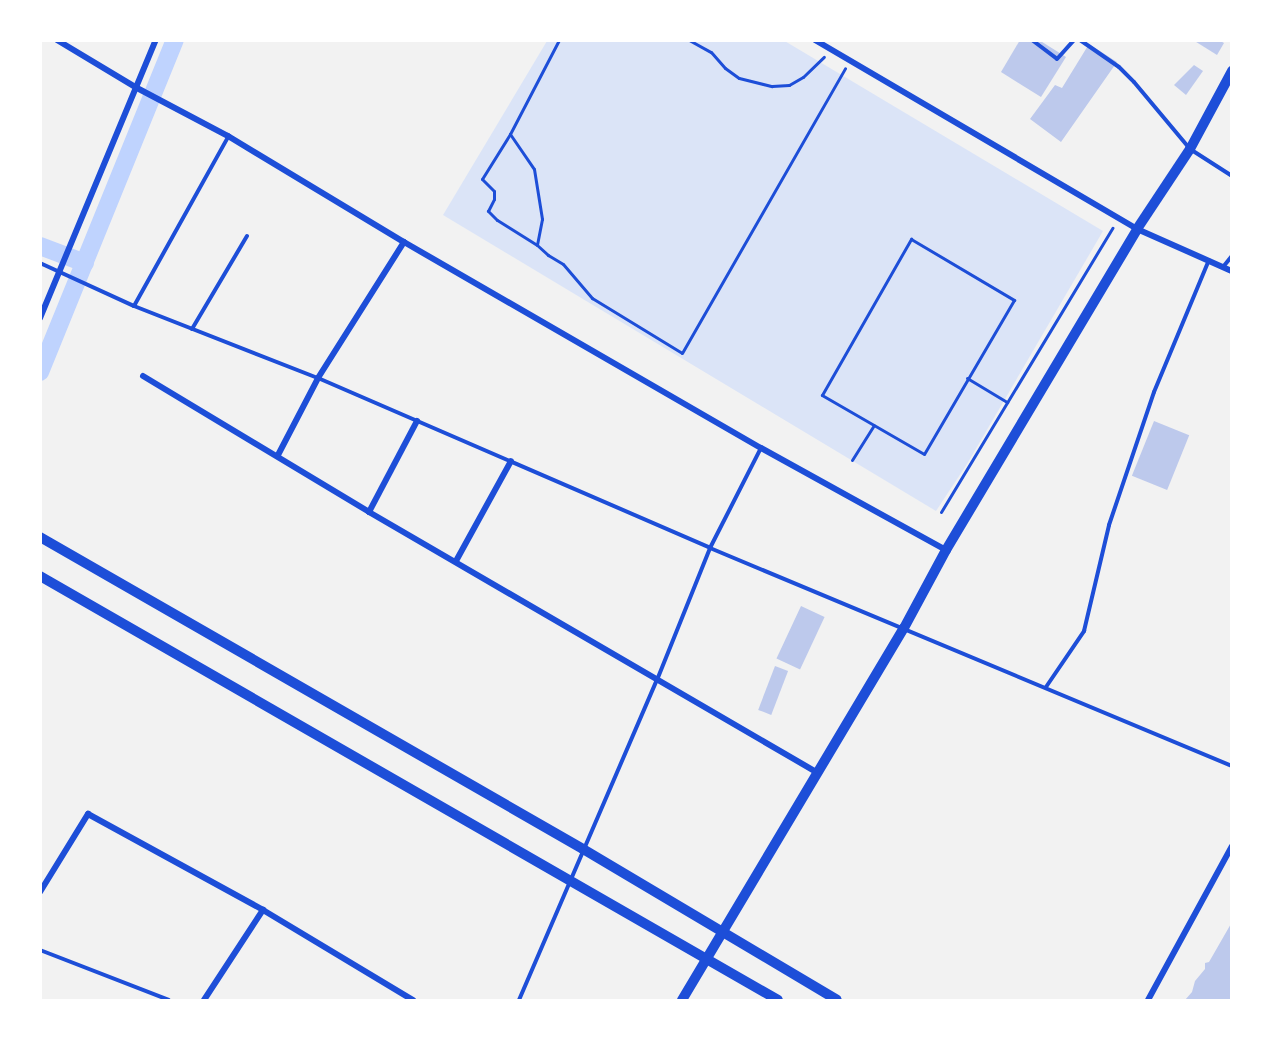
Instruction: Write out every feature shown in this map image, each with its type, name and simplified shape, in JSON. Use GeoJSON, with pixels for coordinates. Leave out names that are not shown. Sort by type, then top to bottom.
{"type":"FeatureCollection","features":[{"type":"Feature","properties":{"kind":"street"},"geometry":{"type":"LineString","coordinates":[[57,40],[137,88],[228,136],[404,242],[761,448],[946,550]]}},
{"type":"Feature","properties":{"kind":"street"},"geometry":{"type":"LineString","coordinates":[[40,318],[156,40]]}},
{"type":"Feature","properties":{"kind":"street"},"geometry":{"type":"LineString","coordinates":[[817,41],[1137,229],[1232,271]]}},
{"type":"Feature","properties":{"kind":"street"},"geometry":{"type":"LineString","coordinates":[[682,1000],[904,628],[946,550],[1137,229],[1190,149],[1232,71]]}},
{"type":"Feature","properties":{"kind":"street"},"geometry":{"type":"LineString","coordinates":[[278,455],[318,378],[404,242]]}},
{"type":"Feature","properties":{"kind":"street"},"geometry":{"type":"LineString","coordinates":[[143,376],[278,455],[369,512],[818,773]]}},
{"type":"Feature","properties":{"kind":"street"},"geometry":{"type":"LineString","coordinates":[[369,512],[417,421]]}},
{"type":"Feature","properties":{"kind":"street"},"geometry":{"type":"LineString","coordinates":[[456,561],[511,461]]}},
{"type":"Feature","properties":{"kind":"street"},"geometry":{"type":"LineString","coordinates":[[40,537],[583,849],[837,1000]]}},
{"type":"Feature","properties":{"kind":"street"},"geometry":{"type":"LineString","coordinates":[[40,576],[569,883],[706,957],[778,1000]]}},
{"type":"Feature","properties":{"kind":"street"},"geometry":{"type":"LineString","coordinates":[[40,892],[88,814],[263,910],[414,1000]]}},
{"type":"Feature","properties":{"kind":"street"},"geometry":{"type":"LineString","coordinates":[[1148,1000],[1232,846]]}},
{"type":"Feature","properties":{"kind":"street"},"geometry":{"type":"LineString","coordinates":[[204,1000],[263,910]]}},
{"type":"Feature","properties":{"kind":"lane"},"geometry":{"type":"LineString","coordinates":[[1032,40],[1057,59],[1074,40]]}},
{"type":"Feature","properties":{"kind":"lane"},"geometry":{"type":"LineString","coordinates":[[1080,40],[1119,68],[1134,82],[1190,149],[1232,176]]}},
{"type":"Feature","properties":{"kind":"lane"},"geometry":{"type":"LineString","coordinates":[[134,306],[228,136]]}},
{"type":"Feature","properties":{"kind":"lane"},"geometry":{"type":"LineString","coordinates":[[192,329],[247,236]]}},
{"type":"Feature","properties":{"kind":"lane"},"geometry":{"type":"LineString","coordinates":[[1223,267],[1232,256]]}},
{"type":"Feature","properties":{"kind":"lane"},"geometry":{"type":"LineString","coordinates":[[1046,687],[1084,631],[1109,525],[1154,392],[1209,259]]}},
{"type":"Feature","properties":{"kind":"lane"},"geometry":{"type":"LineString","coordinates":[[40,262],[134,306],[318,378],[710,548],[1232,766]]}},
{"type":"Feature","properties":{"kind":"lane"},"geometry":{"type":"LineString","coordinates":[[519,1000],[657,680],[710,548],[761,448]]}},
{"type":"Feature","properties":{"kind":"lane"},"geometry":{"type":"LineString","coordinates":[[40,950],[169,1000]]}},
{"type":"Feature","properties":{"kind":"path"},"geometry":{"type":"LineString","coordinates":[[559,40],[510,134],[482,179],[494,191],[494,199],[488,211],[497,220],[563,264],[592,298],[682,353],[846,66]]}},
{"type":"Feature","properties":{"kind":"path"},"geometry":{"type":"LineString","coordinates":[[688,40],[711,52],[740,78],[772,86],[789,85],[803,77],[826,55]]}},
{"type":"Feature","properties":{"kind":"path"},"geometry":{"type":"LineString","coordinates":[[510,134],[534,169],[543,219],[537,245]]}},
{"type":"Feature","properties":{"kind":"path"},"geometry":{"type":"LineString","coordinates":[[941,512],[1113,226]]}},
{"type":"Feature","properties":{"kind":"path"},"geometry":{"type":"LineString","coordinates":[[911,239],[1014,300],[967,378],[924,454],[822,395],[911,239]]}},
{"type":"Feature","properties":{"kind":"path"},"geometry":{"type":"LineString","coordinates":[[967,378],[1007,402]]}},
{"type":"Feature","properties":{"kind":"path"},"geometry":{"type":"LineString","coordinates":[[852,460],[874,425]]}},
{"type":"Feature","properties":{"kind":"shaded area"},"geometry":{"type":"Polygon","coordinates":[[[783,40],[1103,231],[967,464],[936,511],[443,215],[547,41],[783,40]]]}},
{"type":"Feature","properties":{"kind":"building"},"geometry":{"type":"Polygon","coordinates":[[[1020,40],[1039,40],[1066,57],[1041,97],[1001,72],[1020,40]]]}},
{"type":"Feature","properties":{"kind":"building"},"geometry":{"type":"Polygon","coordinates":[[[1193,40],[1219,40],[1224,43],[1217,55],[1193,40]]]}},
{"type":"Feature","properties":{"kind":"building"},"geometry":{"type":"Polygon","coordinates":[[[1089,44],[1117,62],[1061,142],[1030,119],[1055,85],[1062,88],[1089,44]]]}},
{"type":"Feature","properties":{"kind":"building"},"geometry":{"type":"Polygon","coordinates":[[[1194,65],[1203,71],[1186,95],[1174,85],[1194,65]]]}},
{"type":"Feature","properties":{"kind":"building"},"geometry":{"type":"Polygon","coordinates":[[[1154,421],[1189,435],[1167,490],[1132,476],[1154,421]]]}},
{"type":"Feature","properties":{"kind":"building"},"geometry":{"type":"Polygon","coordinates":[[[801,606],[825,617],[800,670],[776,659],[801,606]]]}},
{"type":"Feature","properties":{"kind":"building"},"geometry":{"type":"Polygon","coordinates":[[[775,666],[788,671],[771,715],[758,710],[775,666]]]}},
{"type":"Feature","properties":{"kind":"building"},"geometry":{"type":"Polygon","coordinates":[[[1232,922],[1232,999],[1185,1000],[1192,992],[1195,981],[1205,969],[1205,963],[1209,962],[1232,922]]]}},
{"type":"Feature","properties":{"kind":"waterway"},"geometry":{"type":"LineString","coordinates":[[40,372],[175,40]]}},
{"type":"Feature","properties":{"kind":"waterway"},"geometry":{"type":"LineString","coordinates":[[40,246],[85,263]]}}]}
